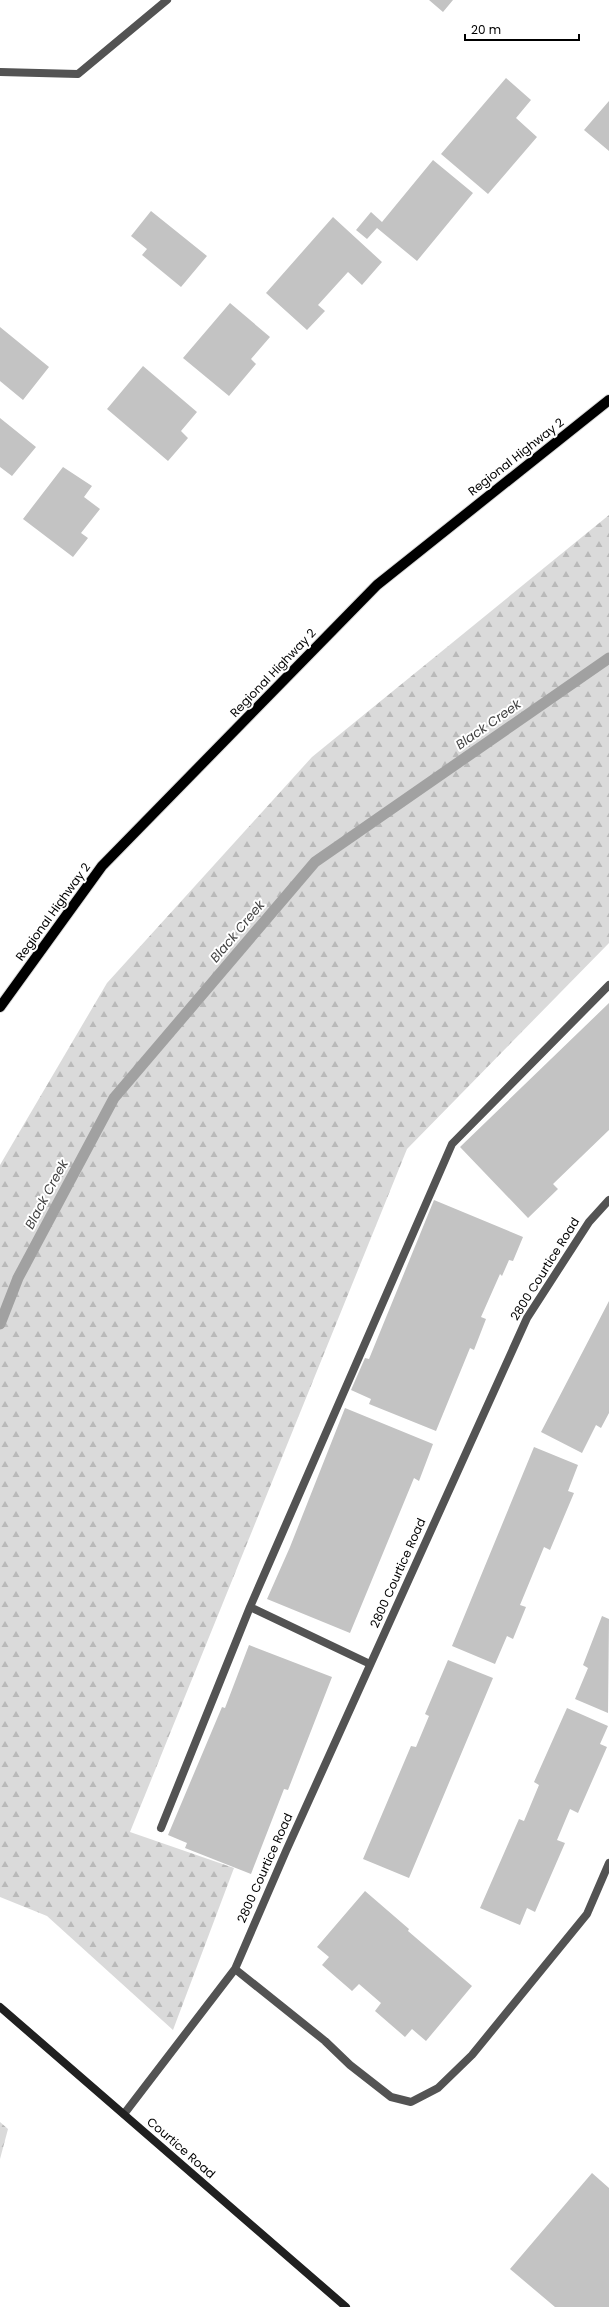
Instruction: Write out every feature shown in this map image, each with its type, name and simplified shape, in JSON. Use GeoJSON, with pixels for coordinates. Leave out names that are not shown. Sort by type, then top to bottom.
{"type":"FeatureCollection","features":[{"type":"Feature","properties":{"kind":"main road","name":"Regional Highway 2"},"geometry":{"type":"LineString","coordinates":[[0,1007],[102,866],[377,585],[609,400]]}},
{"type":"Feature","properties":{"kind":"main road","name":"Courtice Road"},"geometry":{"type":"LineString","coordinates":[[0,2007],[346,2307]]}},
{"type":"Feature","properties":{"kind":"street"},"geometry":{"type":"LineString","coordinates":[[0,72],[78,74],[166,0]]}},
{"type":"Feature","properties":{"kind":"street"},"geometry":{"type":"LineString","coordinates":[[161,1828],[250,1607],[452,1144],[609,985]]}},
{"type":"Feature","properties":{"kind":"street","name":"2800 Courtice Road"},"geometry":{"type":"LineString","coordinates":[[124,2114],[235,1969],[370,1664],[527,1318],[589,1222],[609,1200]]}},
{"type":"Feature","properties":{"kind":"street"},"geometry":{"type":"LineString","coordinates":[[250,1607],[370,1664]]}},
{"type":"Feature","properties":{"kind":"street"},"geometry":{"type":"LineString","coordinates":[[235,1969],[325,2041],[350,2065],[391,2097],[411,2102],[438,2088],[472,2054],[587,1914],[609,1862]]}},
{"type":"Feature","properties":{"kind":"green space"},"geometry":{"type":"Polygon","coordinates":[[[609,515],[609,943],[407,1149],[130,1832],[234,1868],[173,2030],[47,1916],[0,1897],[0,1165],[107,983],[312,757],[609,515]]]}},
{"type":"Feature","properties":{"kind":"green space"},"geometry":{"type":"Polygon","coordinates":[[[0,2122],[8,2129],[0,2159],[0,2122]]]}},
{"type":"Feature","properties":{"kind":"building"},"geometry":{"type":"Polygon","coordinates":[[[429,0],[453,0],[443,12],[429,0]]]}},
{"type":"Feature","properties":{"kind":"building"},"geometry":{"type":"Polygon","coordinates":[[[506,78],[531,100],[516,118],[537,137],[488,194],[441,154],[506,78]]]}},
{"type":"Feature","properties":{"kind":"building"},"geometry":{"type":"Polygon","coordinates":[[[609,101],[609,151],[584,130],[609,101]]]}},
{"type":"Feature","properties":{"kind":"building"},"geometry":{"type":"Polygon","coordinates":[[[433,160],[473,193],[417,261],[377,228],[367,239],[356,230],[371,212],[382,222],[433,160]]]}},
{"type":"Feature","properties":{"kind":"building"},"geometry":{"type":"Polygon","coordinates":[[[151,211],[207,256],[181,287],[142,255],[147,249],[131,236],[151,211]]]}},
{"type":"Feature","properties":{"kind":"building"},"geometry":{"type":"Polygon","coordinates":[[[333,217],[382,262],[362,285],[348,272],[318,305],[325,311],[307,330],[266,293],[333,217]]]}},
{"type":"Feature","properties":{"kind":"building"},"geometry":{"type":"Polygon","coordinates":[[[230,303],[270,337],[251,359],[256,364],[229,396],[183,358],[230,303]]]}},
{"type":"Feature","properties":{"kind":"building"},"geometry":{"type":"Polygon","coordinates":[[[0,327],[49,367],[23,400],[0,381],[0,327]]]}},
{"type":"Feature","properties":{"kind":"building"},"geometry":{"type":"Polygon","coordinates":[[[143,366],[197,412],[181,431],[188,438],[168,461],[107,409],[143,366]]]}},
{"type":"Feature","properties":{"kind":"building"},"geometry":{"type":"Polygon","coordinates":[[[0,418],[36,447],[12,476],[0,467],[0,418]]]}},
{"type":"Feature","properties":{"kind":"building"},"geometry":{"type":"Polygon","coordinates":[[[63,467],[92,486],[84,497],[100,509],[81,533],[88,538],[73,557],[23,519],[63,467]]]}},
{"type":"Feature","properties":{"kind":"building"},"geometry":{"type":"Polygon","coordinates":[[[609,1003],[609,1130],[553,1184],[558,1189],[528,1218],[460,1147],[609,1003]]]}},
{"type":"Feature","properties":{"kind":"building"},"geometry":{"type":"Polygon","coordinates":[[[434,1200],[523,1237],[513,1261],[509,1260],[502,1276],[500,1274],[481,1317],[486,1319],[474,1350],[470,1348],[436,1431],[369,1404],[371,1399],[351,1390],[365,1358],[369,1359],[434,1200]]]}},
{"type":"Feature","properties":{"kind":"building"},"geometry":{"type":"Polygon","coordinates":[[[609,1301],[609,1413],[601,1428],[596,1425],[582,1453],[541,1432],[609,1301]]]}},
{"type":"Feature","properties":{"kind":"building"},"geometry":{"type":"Polygon","coordinates":[[[345,1408],[433,1444],[419,1481],[414,1478],[350,1633],[267,1599],[290,1547],[345,1408]]]}},
{"type":"Feature","properties":{"kind":"building"},"geometry":{"type":"Polygon","coordinates":[[[534,1447],[578,1465],[568,1491],[574,1493],[550,1550],[544,1547],[520,1605],[526,1607],[513,1639],[507,1636],[495,1664],[452,1646],[534,1447]]]}},
{"type":"Feature","properties":{"kind":"building"},"geometry":{"type":"Polygon","coordinates":[[[602,1616],[609,1619],[608,1713],[575,1699],[588,1668],[583,1665],[602,1616]]]}},
{"type":"Feature","properties":{"kind":"building"},"geometry":{"type":"Polygon","coordinates":[[[249,1645],[332,1677],[288,1790],[284,1789],[251,1874],[185,1848],[187,1843],[168,1835],[222,1707],[225,1708],[249,1645]]]}},
{"type":"Feature","properties":{"kind":"building"},"geometry":{"type":"Polygon","coordinates":[[[448,1660],[493,1678],[409,1878],[363,1859],[411,1746],[416,1747],[429,1716],[425,1714],[448,1660]]]}},
{"type":"Feature","properties":{"kind":"building"},"geometry":{"type":"Polygon","coordinates":[[[567,1708],[608,1726],[600,1744],[607,1747],[578,1813],[570,1809],[557,1840],[565,1843],[535,1912],[527,1908],[520,1925],[480,1908],[519,1819],[524,1821],[539,1785],[534,1782],[567,1708]]]}},
{"type":"Feature","properties":{"kind":"building"},"geometry":{"type":"Polygon","coordinates":[[[365,1891],[409,1929],[408,1931],[472,1986],[426,2041],[412,2029],[405,2037],[375,2011],[381,2003],[359,1984],[352,1991],[322,1965],[329,1957],[317,1947],[365,1891]]]}},
{"type":"Feature","properties":{"kind":"building"},"geometry":{"type":"Polygon","coordinates":[[[592,2173],[609,2188],[609,2307],[555,2307],[510,2269],[592,2173]]]}},
{"type":"Feature","properties":{"kind":"waterway","name":"Black Creek"},"geometry":{"type":"LineString","coordinates":[[0,1324],[18,1278],[114,1098],[315,862],[609,658]]}}]}
